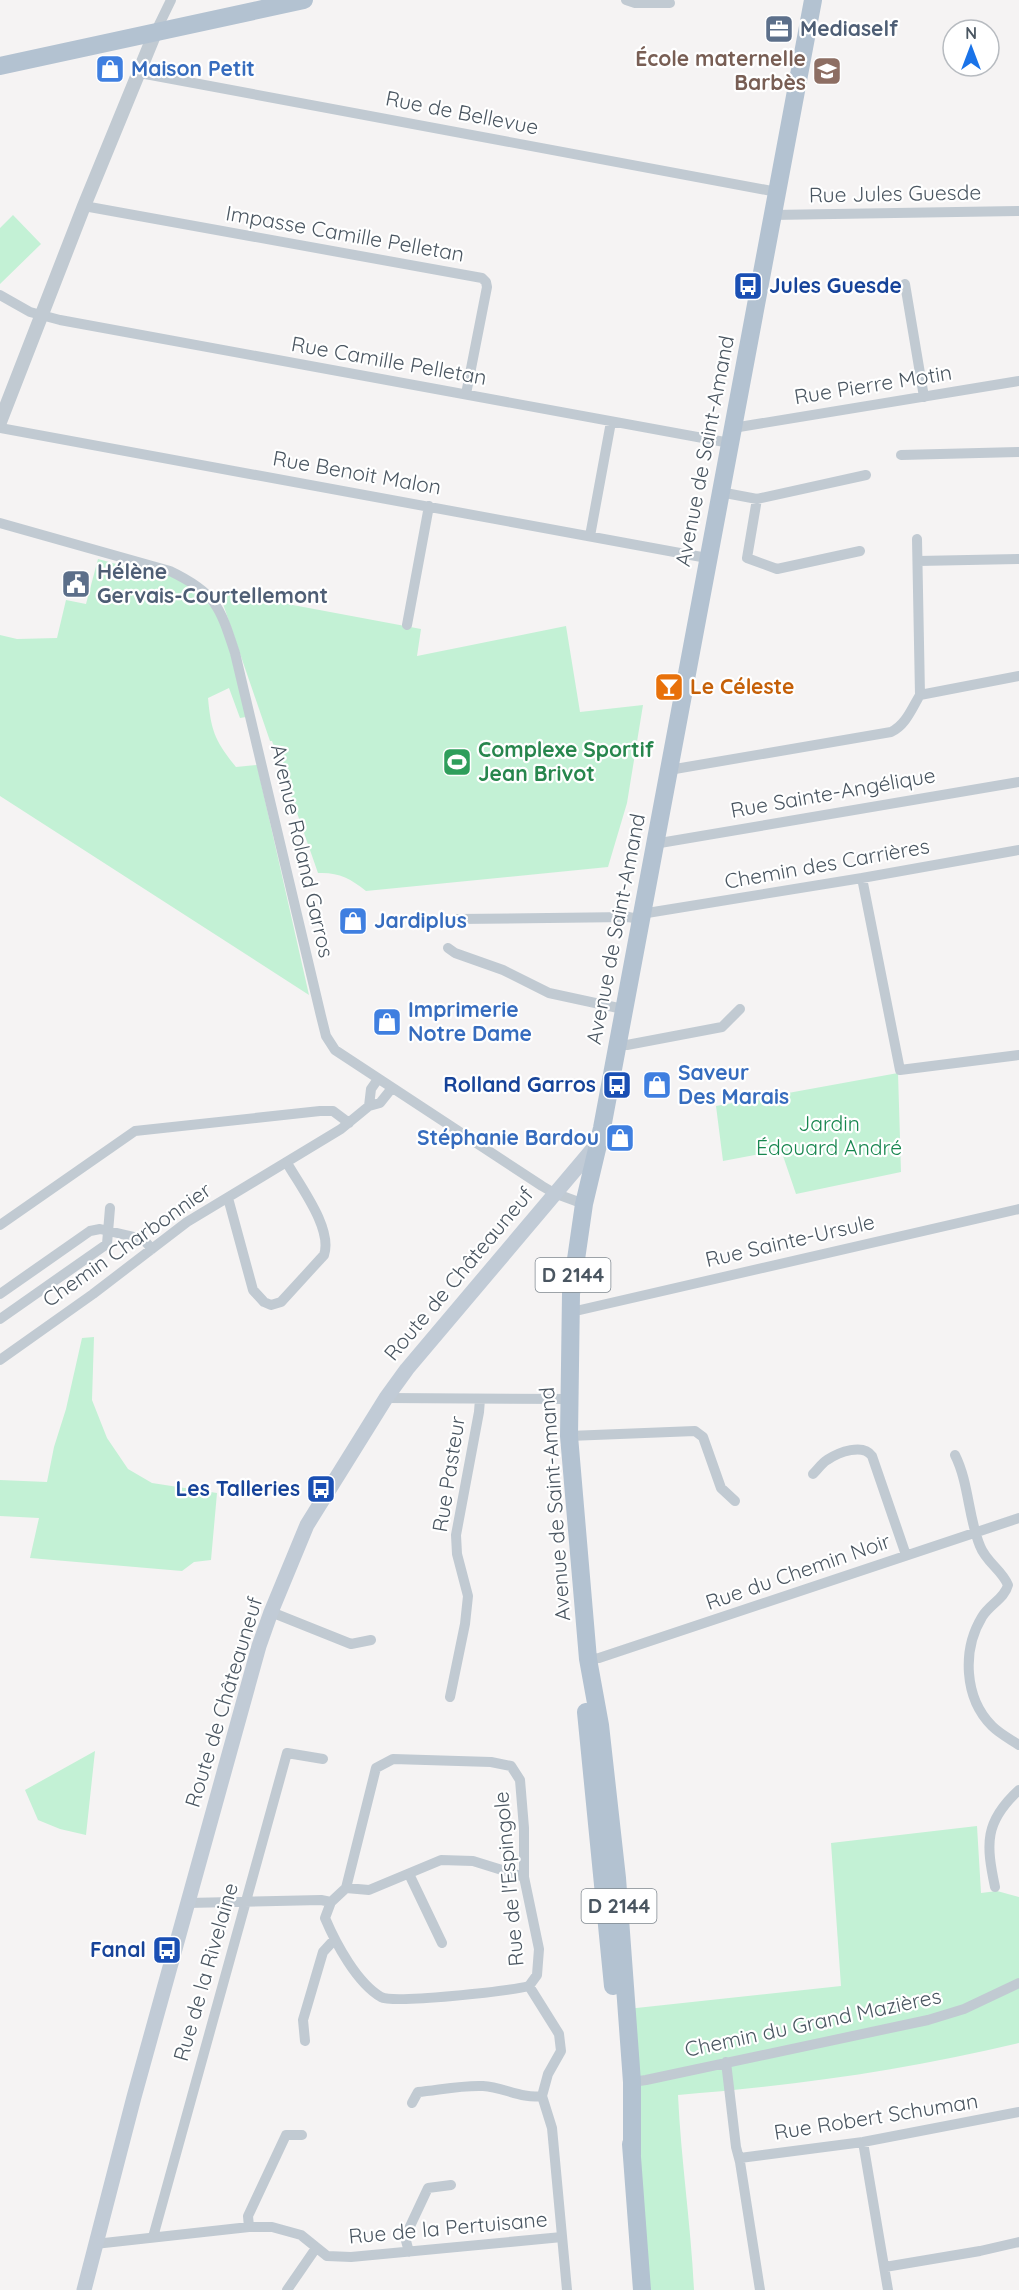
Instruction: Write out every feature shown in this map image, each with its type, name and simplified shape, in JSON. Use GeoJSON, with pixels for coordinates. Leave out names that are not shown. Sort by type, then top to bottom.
{"type":"FeatureCollection","features":[{"type":"Feature","properties":{"kind":"main road"},"geometry":{"type":"LineString","coordinates":[[0,66],[304,0]]}},
{"type":"Feature","properties":{"kind":"main road","name":"Avenue de Saint-Amand"},"geometry":{"type":"LineString","coordinates":[[632,2155],[632,2082],[609,1878],[585,1705],[588,1659],[569,1436],[570,1310],[584,1204],[618,1043],[813,0]]}},
{"type":"Feature","properties":{"kind":"main road","name":"Route de Châteauneuf"},"geometry":{"type":"LineString","coordinates":[[84,2290],[248,1682],[271,1612],[307,1525],[386,1398],[407,1369],[598,1143]]}},
{"type":"Feature","properties":{"kind":"main road","name":"Avenue de Saint-Amand"},"geometry":{"type":"LineString","coordinates":[[615,1940],[622,2064],[632,2155],[642,2290]]}},
{"type":"Feature","properties":{"kind":"street"},"geometry":{"type":"LineString","coordinates":[[0,422],[84,206],[155,33],[171,0]]}},
{"type":"Feature","properties":{"kind":"street"},"geometry":{"type":"LineString","coordinates":[[626,0],[635,3],[670,3]]}},
{"type":"Feature","properties":{"kind":"street","name":"Rue de Bellevue"},"geometry":{"type":"LineString","coordinates":[[140,73],[777,192]]}},
{"type":"Feature","properties":{"kind":"street","name":"Impasse Camille Pelletan"},"geometry":{"type":"LineString","coordinates":[[84,206],[482,278],[487,287],[466,394]]}},
{"type":"Feature","properties":{"kind":"street","name":"Rue Jules Guesde"},"geometry":{"type":"LineString","coordinates":[[772,216],[1019,211]]}},
{"type":"Feature","properties":{"kind":"street"},"geometry":{"type":"LineString","coordinates":[[905,284],[924,397]]}},
{"type":"Feature","properties":{"kind":"street","name":"Rue Camille Pelletan"},"geometry":{"type":"LineString","coordinates":[[0,295],[30,312],[94,326],[611,422],[731,436]]}},
{"type":"Feature","properties":{"kind":"street","name":"Rue Pierre Motin"},"geometry":{"type":"LineString","coordinates":[[731,436],[924,397],[1019,381]]}},
{"type":"Feature","properties":{"kind":"street"},"geometry":{"type":"LineString","coordinates":[[590,536],[611,422]]}},
{"type":"Feature","properties":{"kind":"street","name":"Rue Benoit Malon"},"geometry":{"type":"LineString","coordinates":[[0,428],[707,558]]}},
{"type":"Feature","properties":{"kind":"street"},"geometry":{"type":"LineString","coordinates":[[900,455],[1019,452]]}},
{"type":"Feature","properties":{"kind":"street"},"geometry":{"type":"LineString","coordinates":[[720,492],[757,499],[866,475]]}},
{"type":"Feature","properties":{"kind":"street"},"geometry":{"type":"LineString","coordinates":[[757,499],[747,558],[777,568],[860,552]]}},
{"type":"Feature","properties":{"kind":"street"},"geometry":{"type":"LineString","coordinates":[[407,625],[429,506]]}},
{"type":"Feature","properties":{"kind":"street","name":"Avenue Roland Garros"},"geometry":{"type":"LineString","coordinates":[[0,523],[170,571],[192,582],[212,597],[224,617],[236,653],[326,1036],[335,1050],[378,1079],[554,1193],[584,1204]]}},
{"type":"Feature","properties":{"kind":"street"},"geometry":{"type":"LineString","coordinates":[[669,770],[891,732],[903,723],[920,695],[917,539]]}},
{"type":"Feature","properties":{"kind":"street"},"geometry":{"type":"LineString","coordinates":[[918,561],[1019,559]]}},
{"type":"Feature","properties":{"kind":"street"},"geometry":{"type":"LineString","coordinates":[[920,695],[1019,676]]}},
{"type":"Feature","properties":{"kind":"street","name":"Rue Sainte-Angélique"},"geometry":{"type":"LineString","coordinates":[[654,844],[1019,782]]}},
{"type":"Feature","properties":{"kind":"street","name":"Chemin des Carrières"},"geometry":{"type":"LineString","coordinates":[[458,919],[640,917],[1019,850]]}},
{"type":"Feature","properties":{"kind":"street"},"geometry":{"type":"LineString","coordinates":[[862,879],[900,1070],[1019,1055]]}},
{"type":"Feature","properties":{"kind":"street"},"geometry":{"type":"LineString","coordinates":[[448,948],[455,953],[503,970],[549,993],[623,1009]]}},
{"type":"Feature","properties":{"kind":"street"},"geometry":{"type":"LineString","coordinates":[[618,1043],[627,1045],[722,1027],[740,1009]]}},
{"type":"Feature","properties":{"kind":"street","name":"Chemin Charbonnier"},"geometry":{"type":"LineString","coordinates":[[369,1106],[371,1089],[378,1079]]}},
{"type":"Feature","properties":{"kind":"street","name":"Chemin Charbonnier"},"geometry":{"type":"LineString","coordinates":[[0,1360],[187,1222],[350,1123],[369,1106],[380,1103],[392,1088]]}},
{"type":"Feature","properties":{"kind":"street"},"geometry":{"type":"LineString","coordinates":[[0,1225],[135,1131],[320,1112],[333,1112],[350,1123]]}},
{"type":"Feature","properties":{"kind":"street"},"geometry":{"type":"LineString","coordinates":[[228,1198],[253,1290],[264,1302],[271,1305],[281,1302],[324,1255],[326,1248],[323,1228],[287,1163]]}},
{"type":"Feature","properties":{"kind":"street"},"geometry":{"type":"LineString","coordinates":[[0,1319],[107,1244],[110,1208]]}},
{"type":"Feature","properties":{"kind":"street","name":"Rue Sainte-Ursule"},"geometry":{"type":"LineString","coordinates":[[570,1310],[1019,1209]]}},
{"type":"Feature","properties":{"kind":"street"},"geometry":{"type":"LineString","coordinates":[[0,1294],[90,1231],[100,1229],[143,1239],[152,1249]]}},
{"type":"Feature","properties":{"kind":"street"},"geometry":{"type":"LineString","coordinates":[[386,1398],[569,1399]]}},
{"type":"Feature","properties":{"kind":"street","name":"Rue Pasteur"},"geometry":{"type":"LineString","coordinates":[[450,1697],[465,1624],[468,1596],[457,1554],[456,1535],[480,1399]]}},
{"type":"Feature","properties":{"kind":"street"},"geometry":{"type":"LineString","coordinates":[[569,1436],[695,1431],[703,1437],[721,1488],[735,1501]]}},
{"type":"Feature","properties":{"kind":"street"},"geometry":{"type":"LineString","coordinates":[[813,1474],[826,1460],[861,1448],[868,1451],[872,1456],[906,1556]]}},
{"type":"Feature","properties":{"kind":"street"},"geometry":{"type":"LineString","coordinates":[[955,1455],[961,1466],[975,1532],[985,1556],[1005,1578],[1008,1585],[1004,1594],[986,1612],[976,1629],[969,1659],[969,1681],[982,1713],[992,1725],[1019,1745]]}},
{"type":"Feature","properties":{"kind":"street","name":"Rue du Chemin Noir"},"geometry":{"type":"LineString","coordinates":[[588,1659],[599,1658],[684,1632],[1019,1518]]}},
{"type":"Feature","properties":{"kind":"street"},"geometry":{"type":"LineString","coordinates":[[271,1612],[351,1644],[371,1640]]}},
{"type":"Feature","properties":{"kind":"street","name":"Rue de la Rivelaine"},"geometry":{"type":"LineString","coordinates":[[153,2237],[286,1753],[323,1759]]}},
{"type":"Feature","properties":{"kind":"street","name":"Rue de l'Espingole"},"geometry":{"type":"LineString","coordinates":[[331,1902],[325,1918],[334,1940],[369,1988],[384,1999],[404,2000],[510,1990],[529,1986],[537,1975],[539,1949],[524,1877],[524,1828],[520,1780],[511,1766],[491,1761],[393,1759],[376,1768],[346,1888]]}},
{"type":"Feature","properties":{"kind":"street"},"geometry":{"type":"LineString","coordinates":[[995,1887],[989,1838],[1001,1809],[1019,1790]]}},
{"type":"Feature","properties":{"kind":"street"},"geometry":{"type":"LineString","coordinates":[[188,1903],[246,1900],[331,1902],[346,1888],[369,1890],[441,1860],[473,1861],[524,1877]]}},
{"type":"Feature","properties":{"kind":"street"},"geometry":{"type":"LineString","coordinates":[[409,1874],[442,1942]]}},
{"type":"Feature","properties":{"kind":"street"},"geometry":{"type":"LineString","coordinates":[[305,2041],[303,2020],[323,1953],[334,1940]]}},
{"type":"Feature","properties":{"kind":"street","name":"Chemin du Grand Mazières"},"geometry":{"type":"LineString","coordinates":[[632,2082],[937,2018],[1019,1983]]}},
{"type":"Feature","properties":{"kind":"street"},"geometry":{"type":"LineString","coordinates":[[529,1986],[559,2034],[561,2050],[548,2074],[542,2096],[552,2128],[567,2290]]}},
{"type":"Feature","properties":{"kind":"street"},"geometry":{"type":"LineString","coordinates":[[726,2062],[736,2147],[740,2158],[760,2290]]}},
{"type":"Feature","properties":{"kind":"street"},"geometry":{"type":"LineString","coordinates":[[622,2064],[632,2082]]}},
{"type":"Feature","properties":{"kind":"street"},"geometry":{"type":"LineString","coordinates":[[412,2103],[418,2092],[481,2086],[531,2097],[542,2096]]}},
{"type":"Feature","properties":{"kind":"street","name":"Rue Robert Schuman"},"geometry":{"type":"LineString","coordinates":[[740,2158],[863,2142],[1019,2112]]}},
{"type":"Feature","properties":{"kind":"street"},"geometry":{"type":"LineString","coordinates":[[249,2227],[248,2216],[286,2136],[302,2135]]}},
{"type":"Feature","properties":{"kind":"street"},"geometry":{"type":"LineString","coordinates":[[863,2142],[888,2290]]}},
{"type":"Feature","properties":{"kind":"street"},"geometry":{"type":"LineString","coordinates":[[409,2252],[405,2237],[428,2188],[451,2185]]}},
{"type":"Feature","properties":{"kind":"street","name":"Rue de la Pertuisane"},"geometry":{"type":"LineString","coordinates":[[95,2244],[249,2227],[272,2227],[302,2235],[327,2256],[351,2257],[562,2237]]}},
{"type":"Feature","properties":{"kind":"street"},"geometry":{"type":"LineString","coordinates":[[885,2267],[1019,2242]]}},
{"type":"Feature","properties":{"kind":"street"},"geometry":{"type":"LineString","coordinates":[[287,2290],[316,2248]]}},
{"type":"Feature","properties":{"kind":"green space"},"geometry":{"type":"Polygon","coordinates":[[[13,215],[41,244],[0,284],[0,228],[13,215]]]}},
{"type":"Feature","properties":{"kind":"green space"},"geometry":{"type":"Polygon","coordinates":[[[98,559],[131,568],[142,567],[174,577],[195,590],[213,609],[225,631],[246,717],[240,718],[229,688],[208,698],[211,719],[215,735],[236,767],[257,765],[309,995],[0,796],[0,635],[17,639],[57,638],[66,600],[86,604],[98,559]]]}},
{"type":"Feature","properties":{"kind":"green space","name":"Complexe Sportif Jean Brivot"},"geometry":{"type":"Polygon","coordinates":[[[228,593],[421,629],[417,656],[566,626],[580,712],[643,705],[627,803],[608,867],[366,891],[344,877],[318,873],[222,601],[228,593]]]}},
{"type":"Feature","properties":{"kind":"green space","name":"Jardin Édouard André"},"geometry":{"type":"Polygon","coordinates":[[[898,1073],[901,1172],[796,1194],[781,1150],[723,1161],[716,1106],[898,1073]]]}},
{"type":"Feature","properties":{"kind":"green space"},"geometry":{"type":"Polygon","coordinates":[[[94,1337],[92,1400],[107,1438],[128,1469],[152,1483],[217,1493],[211,1560],[194,1562],[182,1571],[30,1558],[39,1518],[0,1516],[0,1480],[47,1482],[82,1338],[94,1337]]]}},
{"type":"Feature","properties":{"kind":"green space"},"geometry":{"type":"Polygon","coordinates":[[[95,1751],[86,1835],[60,1829],[38,1820],[25,1790],[95,1751]]]}},
{"type":"Feature","properties":{"kind":"green space"},"geometry":{"type":"Polygon","coordinates":[[[977,1826],[981,1893],[997,1891],[1019,1897],[1019,2043],[977,2053],[849,2076],[678,2095],[694,2290],[642,2290],[627,2009],[841,1986],[831,1843],[977,1826]]]}},
{"type":"Feature","properties":{"kind":"place","name":"Mediaself"},"geometry":{"type":"Point","coordinates":[779,29]}},
{"type":"Feature","properties":{"kind":"place","name":"Maison Petit"},"geometry":{"type":"Point","coordinates":[110,69]}},
{"type":"Feature","properties":{"kind":"place","name":"École maternelle Barbès"},"geometry":{"type":"Point","coordinates":[827,71]}},
{"type":"Feature","properties":{"kind":"place","name":"Jules Guesde"},"geometry":{"type":"Point","coordinates":[748,286]}},
{"type":"Feature","properties":{"kind":"place","name":"Hélène Gervais-Courtellemont"},"geometry":{"type":"Point","coordinates":[76,584]}},
{"type":"Feature","properties":{"kind":"place","name":"Le Céleste"},"geometry":{"type":"Point","coordinates":[669,687]}},
{"type":"Feature","properties":{"kind":"place","name":"Complexe Sportif Jean Brivot"},"geometry":{"type":"Point","coordinates":[457,762]}},
{"type":"Feature","properties":{"kind":"place","name":"Jardiplus"},"geometry":{"type":"Point","coordinates":[353,921]}},
{"type":"Feature","properties":{"kind":"place","name":"Imprimerie Notre Dame"},"geometry":{"type":"Point","coordinates":[387,1022]}},
{"type":"Feature","properties":{"kind":"place","name":"Rolland Garros"},"geometry":{"type":"Point","coordinates":[617,1085]}},
{"type":"Feature","properties":{"kind":"place","name":"Saveur Des Marais"},"geometry":{"type":"Point","coordinates":[657,1085]}},
{"type":"Feature","properties":{"kind":"place","name":"Stéphanie Bardou"},"geometry":{"type":"Point","coordinates":[620,1138]}},
{"type":"Feature","properties":{"kind":"place","name":"Les Talleries"},"geometry":{"type":"Point","coordinates":[321,1489]}},
{"type":"Feature","properties":{"kind":"place","name":"Fanal"},"geometry":{"type":"Point","coordinates":[167,1950]}}]}
